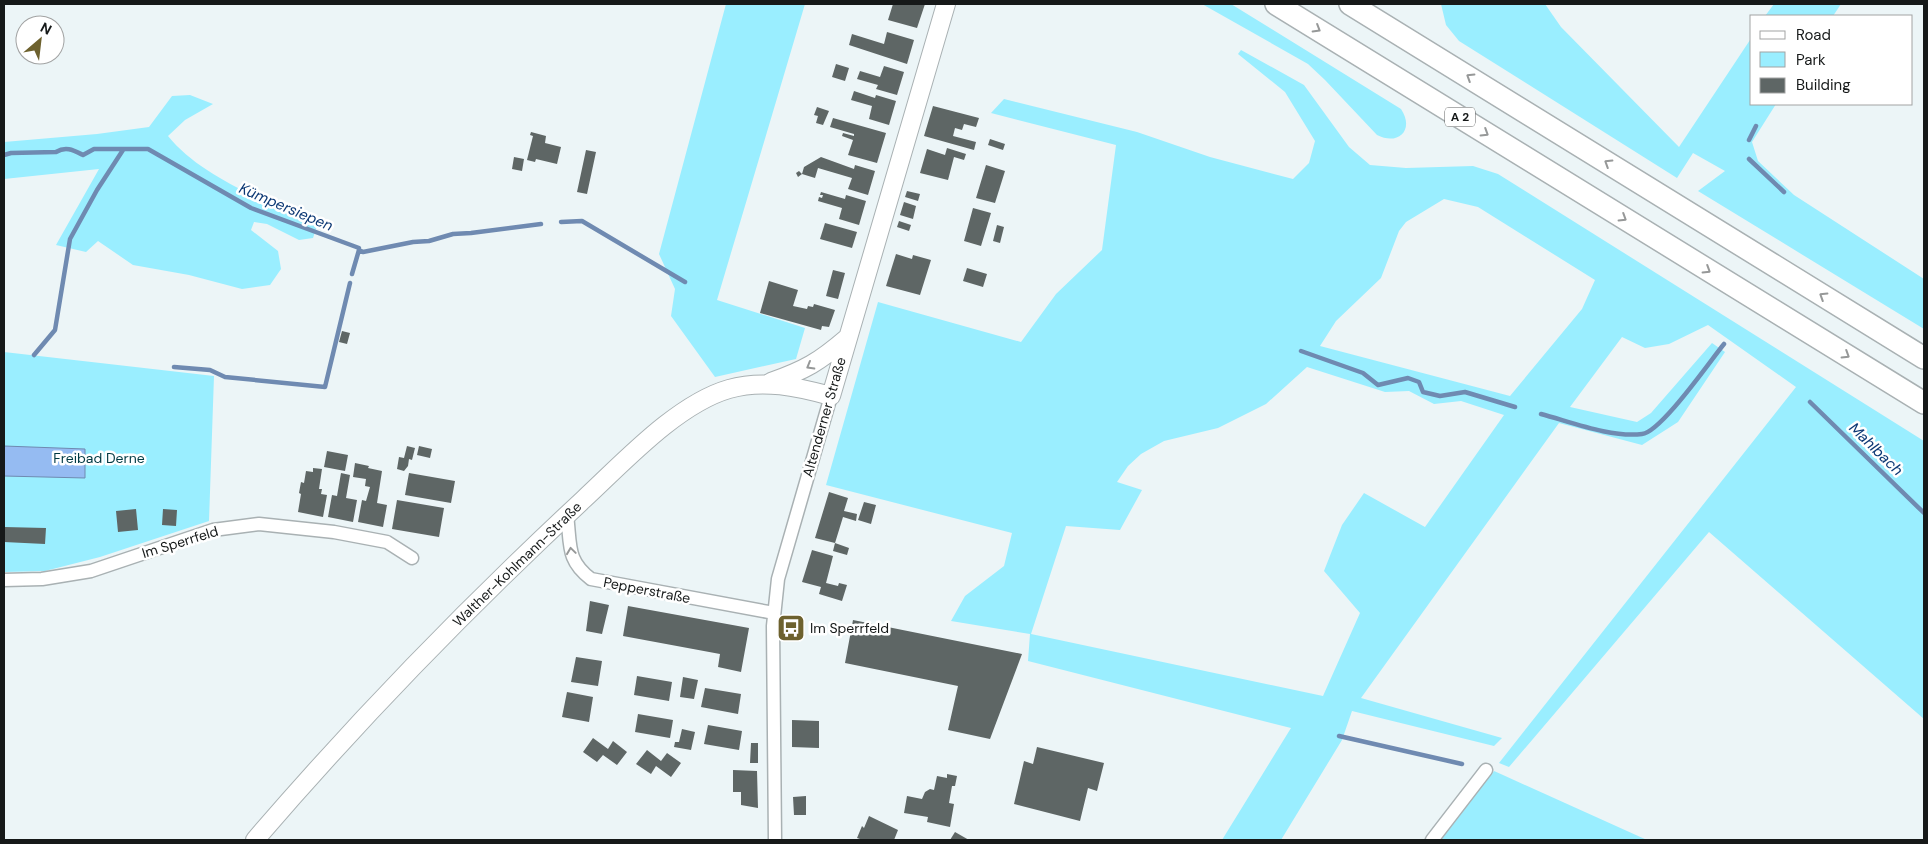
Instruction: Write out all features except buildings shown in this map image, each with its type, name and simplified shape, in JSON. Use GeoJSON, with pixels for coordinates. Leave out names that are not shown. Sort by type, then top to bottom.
{"type":"FeatureCollection","features":[{"type":"Feature","properties":{"kind":"highway","name":"A 2"},"geometry":{"type":"LineString","coordinates":[[1276,4],[1924,403]]}},
{"type":"Feature","properties":{"kind":"highway"},"geometry":{"type":"LineString","coordinates":[[1350,4],[1924,358]]}},
{"type":"Feature","properties":{"kind":"main road","name":"Altenderner Straße"},"geometry":{"type":"LineString","coordinates":[[831,396],[946,4]]}},
{"type":"Feature","properties":{"kind":"main road"},"geometry":{"type":"LineString","coordinates":[[767,383],[800,372],[826,356],[847,338]]}},
{"type":"Feature","properties":{"kind":"main road","name":"Walther-Kohlmann-Straße"},"geometry":{"type":"LineString","coordinates":[[255,840],[367,714],[479,599],[567,515],[653,437],[696,404],[729,389],[767,383],[831,396]]}},
{"type":"Feature","properties":{"kind":"street","name":"Altenderner Straße"},"geometry":{"type":"LineString","coordinates":[[775,840],[774,613],[781,564],[831,396]]}},
{"type":"Feature","properties":{"kind":"street","name":"Pepperstraße"},"geometry":{"type":"LineString","coordinates":[[567,515],[572,559],[579,570],[591,579],[774,613]]}},
{"type":"Feature","properties":{"kind":"street","name":"Im Sperrfeld"},"geometry":{"type":"LineString","coordinates":[[4,580],[42,579],[91,571],[213,530],[258,524],[334,532],[387,542],[412,558]]}},
{"type":"Feature","properties":{"kind":"street"},"geometry":{"type":"LineString","coordinates":[[1432,840],[1486,770]]}},
{"type":"Feature","properties":{"kind":"green space"},"geometry":{"type":"Polygon","coordinates":[[[726,4],[805,4],[717,300],[805,328],[796,359],[715,377],[671,316],[675,289],[659,254],[726,4]]]}},
{"type":"Feature","properties":{"kind":"green space"},"geometry":{"type":"Polygon","coordinates":[[[1202,4],[1231,4],[1401,109],[1406,123],[1402,134],[1392,139],[1377,135],[1308,64],[1202,4]]]}},
{"type":"Feature","properties":{"kind":"green space"},"geometry":{"type":"Polygon","coordinates":[[[1441,4],[1545,4],[1561,27],[1679,147],[1750,40],[1750,105],[1775,105],[1752,142],[1758,161],[1794,195],[1924,279],[1924,329],[1698,191],[1725,171],[1693,153],[1677,178],[1459,41],[1446,25],[1441,4]]]}},
{"type":"Feature","properties":{"kind":"green space"},"geometry":{"type":"Polygon","coordinates":[[[1774,4],[1841,4],[1834,15],[1766,15],[1774,4]]]}},
{"type":"Feature","properties":{"kind":"green space"},"geometry":{"type":"Polygon","coordinates":[[[1241,50],[1304,85],[1349,147],[1370,165],[1406,168],[1473,166],[1498,174],[1924,441],[1924,719],[1709,532],[1509,767],[1499,763],[1796,387],[1708,325],[1669,344],[1645,348],[1622,337],[1570,407],[1637,422],[1651,413],[1712,343],[1725,352],[1678,422],[1642,445],[1559,423],[1361,698],[1502,738],[1494,746],[1352,711],[1342,740],[1281,840],[1222,840],[1291,728],[1028,661],[1030,634],[951,621],[965,596],[1004,566],[1012,533],[826,485],[878,302],[1021,342],[1056,294],[1102,250],[1116,145],[991,113],[1004,99],[1137,132],[1210,157],[1293,179],[1309,163],[1315,141],[1285,92],[1238,54],[1241,50]],[[1444,199],[1406,222],[1399,231],[1381,278],[1336,321],[1320,346],[1510,396],[1582,309],[1595,280],[1478,207],[1444,199]],[[1307,367],[1266,404],[1218,428],[1164,441],[1141,454],[1128,466],[1117,482],[1142,490],[1120,530],[1066,526],[1031,634],[1323,696],[1360,613],[1324,571],[1342,525],[1364,493],[1425,527],[1504,415],[1461,401],[1434,404],[1409,391],[1385,392],[1307,367]]]}},
{"type":"Feature","properties":{"kind":"green space"},"geometry":{"type":"Polygon","coordinates":[[[190,95],[213,104],[185,120],[168,136],[182,151],[217,176],[237,187],[318,223],[313,238],[299,240],[267,224],[254,222],[251,230],[278,251],[281,269],[270,285],[242,289],[189,275],[133,265],[98,241],[86,252],[56,245],[99,169],[4,179],[4,142],[97,134],[149,127],[172,96],[190,95]]]}},
{"type":"Feature","properties":{"kind":"green space","name":"Freibad Derne"},"geometry":{"type":"Polygon","coordinates":[[[4,352],[214,376],[209,521],[100,557],[45,571],[4,572],[4,352]]]}},
{"type":"Feature","properties":{"kind":"green space"},"geometry":{"type":"Polygon","coordinates":[[[1494,771],[1503,775],[1647,840],[1441,840],[1494,771]]]}},
{"type":"Feature","properties":{"kind":"shaded area"},"geometry":{"type":"Polygon","coordinates":[[[4,446],[85,449],[85,478],[4,476],[4,446]]]}},
{"type":"Feature","properties":{"kind":"waterway","name":"Mahlbach"},"geometry":{"type":"LineString","coordinates":[[1749,140],[1756,126]]}},
{"type":"Feature","properties":{"kind":"waterway","name":"Kümpersiepen"},"geometry":{"type":"LineString","coordinates":[[4,155],[11,153],[56,152],[66,149],[83,155],[94,149],[148,149],[251,208],[359,248],[363,252],[413,242],[429,241],[453,234],[541,224]]}},
{"type":"Feature","properties":{"kind":"waterway"},"geometry":{"type":"LineString","coordinates":[[34,355],[55,330],[70,239],[97,190],[123,150]]}},
{"type":"Feature","properties":{"kind":"waterway","name":"Mahlbach"},"geometry":{"type":"LineString","coordinates":[[1749,159],[1784,192]]}},
{"type":"Feature","properties":{"kind":"waterway","name":"Kümpersiepen"},"geometry":{"type":"LineString","coordinates":[[561,222],[582,221],[685,282]]}},
{"type":"Feature","properties":{"kind":"waterway"},"geometry":{"type":"LineString","coordinates":[[352,274],[359,250]]}},
{"type":"Feature","properties":{"kind":"waterway"},"geometry":{"type":"LineString","coordinates":[[174,367],[210,370],[225,377],[325,387],[350,283]]}},
{"type":"Feature","properties":{"kind":"waterway","name":"Kümpersiepen"},"geometry":{"type":"LineString","coordinates":[[1541,414],[1605,432],[1630,435],[1642,434],[1650,430],[1673,409],[1724,344]]}},
{"type":"Feature","properties":{"kind":"waterway","name":"Kümpersiepen"},"geometry":{"type":"LineString","coordinates":[[1301,351],[1363,373],[1378,385],[1408,378],[1419,382],[1423,392],[1440,396],[1465,392],[1515,407]]}},
{"type":"Feature","properties":{"kind":"waterway","name":"Mahlbach"},"geometry":{"type":"LineString","coordinates":[[1810,402],[1924,513]]}},
{"type":"Feature","properties":{"kind":"waterway"},"geometry":{"type":"LineString","coordinates":[[1339,736],[1462,764]]}},
{"type":"Feature","properties":{"kind":"place","name":"Im Sperrfeld"},"geometry":{"type":"Point","coordinates":[791,628]}}]}
